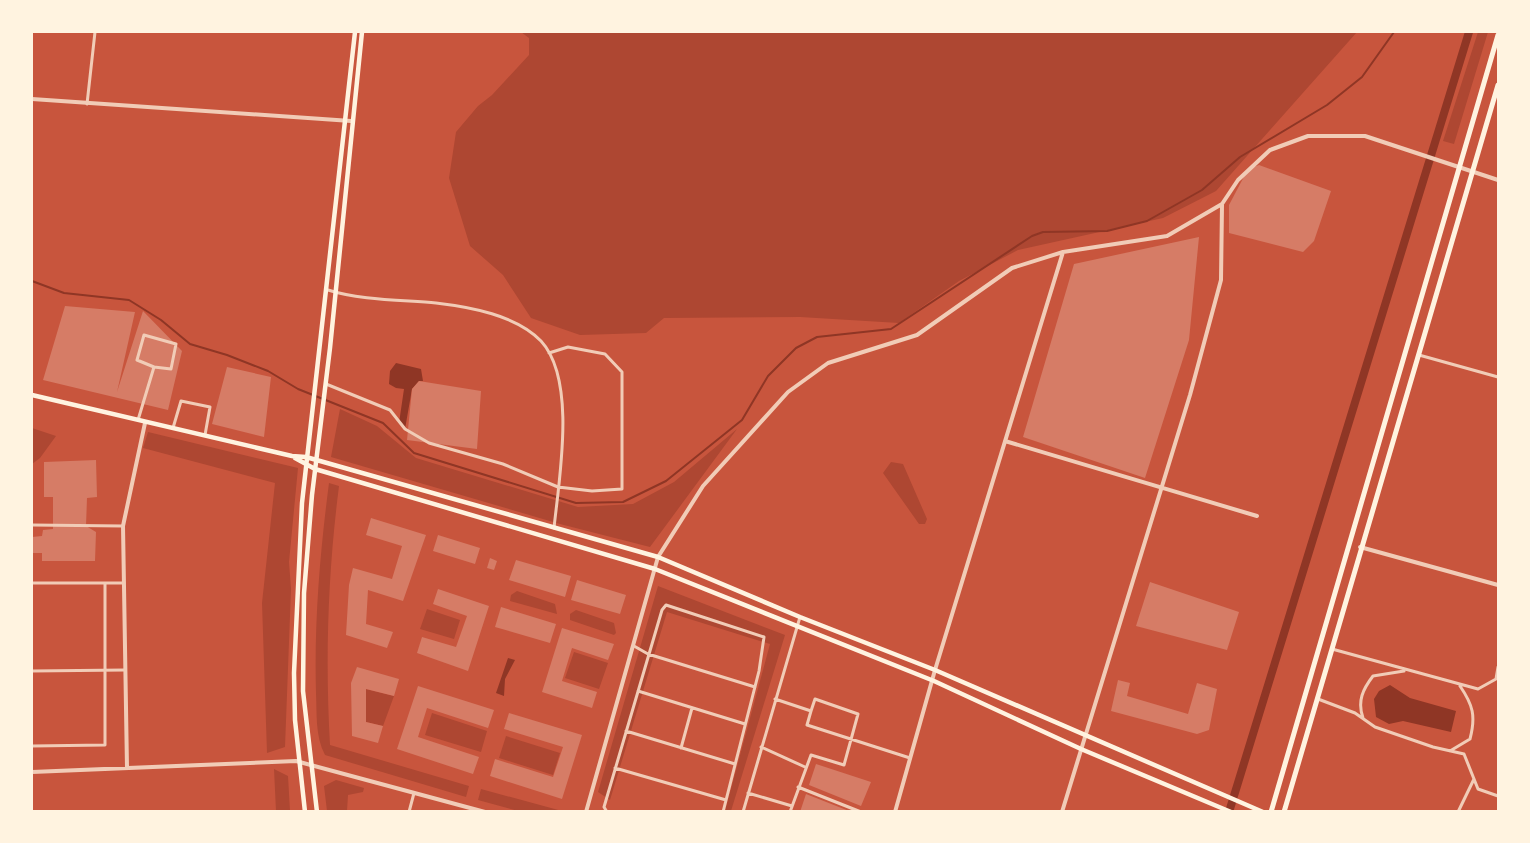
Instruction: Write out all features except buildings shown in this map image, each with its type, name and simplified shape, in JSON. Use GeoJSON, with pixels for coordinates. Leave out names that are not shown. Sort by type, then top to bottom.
{"type":"FeatureCollection","features":[{"type":"Feature","properties":{"kind":"highway"},"geometry":{"type":"LineString","coordinates":[[1271,812],[1498,35]]}},
{"type":"Feature","properties":{"kind":"highway"},"geometry":{"type":"LineString","coordinates":[[1284,812],[1360,547],[1498,85]]}},
{"type":"Feature","properties":{"kind":"main road"},"geometry":{"type":"LineString","coordinates":[[305,812],[295,720],[294,673],[306,457],[328,290],[355,32]]}},
{"type":"Feature","properties":{"kind":"main road"},"geometry":{"type":"LineString","coordinates":[[316,812],[313,766],[303,692],[304,593],[315,469],[326,384],[351,121],[362,32]]}},
{"type":"Feature","properties":{"kind":"main road"},"geometry":{"type":"LineString","coordinates":[[32,395],[204,437],[306,457],[658,557],[800,617],[935,670],[1087,738],[1263,812]]}},
{"type":"Feature","properties":{"kind":"main road"},"geometry":{"type":"LineString","coordinates":[[292,456],[315,469],[655,569],[934,681],[1082,749],[1231,812]]}},
{"type":"Feature","properties":{"kind":"street"},"geometry":{"type":"LineString","coordinates":[[87,104],[95,32]]}},
{"type":"Feature","properties":{"kind":"street"},"geometry":{"type":"LineString","coordinates":[[32,99],[351,121]]}},
{"type":"Feature","properties":{"kind":"street"},"geometry":{"type":"LineString","coordinates":[[586,812],[658,557],[703,486],[788,392],[828,363],[917,335],[1012,268],[1063,252],[1167,236],[1222,204],[1238,180],[1270,150],[1308,136],[1365,136],[1498,180]]}},
{"type":"Feature","properties":{"kind":"street"},"geometry":{"type":"LineString","coordinates":[[1062,812],[1087,738],[1221,280],[1222,204]]}},
{"type":"Feature","properties":{"kind":"street"},"geometry":{"type":"LineString","coordinates":[[895,812],[934,681],[935,670],[1063,252]]}},
{"type":"Feature","properties":{"kind":"street"},"geometry":{"type":"LineString","coordinates":[[328,290],[463,306],[488,313],[525,329],[541,341],[549,353],[559,384],[562,421],[554,528]]}},
{"type":"Feature","properties":{"kind":"street"},"geometry":{"type":"LineString","coordinates":[[144,335],[176,344],[171,369],[154,367],[137,360],[144,335]]}},
{"type":"Feature","properties":{"kind":"street"},"geometry":{"type":"LineString","coordinates":[[326,384],[390,410],[405,429],[429,443],[503,464],[558,487],[592,491],[622,489],[622,372],[605,354],[568,347],[549,353]]}},
{"type":"Feature","properties":{"kind":"street"},"geometry":{"type":"LineString","coordinates":[[1419,355],[1498,377]]}},
{"type":"Feature","properties":{"kind":"street"},"geometry":{"type":"LineString","coordinates":[[138,421],[154,367]]}},
{"type":"Feature","properties":{"kind":"street"},"geometry":{"type":"LineString","coordinates":[[172,429],[181,401],[210,407],[204,437]]}},
{"type":"Feature","properties":{"kind":"street"},"geometry":{"type":"LineString","coordinates":[[127,768],[123,526],[144,423]]}},
{"type":"Feature","properties":{"kind":"street"},"geometry":{"type":"LineString","coordinates":[[1005,441],[1257,516]]}},
{"type":"Feature","properties":{"kind":"street"},"geometry":{"type":"LineString","coordinates":[[32,525],[123,526]]}},
{"type":"Feature","properties":{"kind":"street"},"geometry":{"type":"LineString","coordinates":[[1360,547],[1498,585]]}},
{"type":"Feature","properties":{"kind":"street"},"geometry":{"type":"LineString","coordinates":[[32,583],[124,583]]}},
{"type":"Feature","properties":{"kind":"street"},"geometry":{"type":"LineString","coordinates":[[32,746],[105,745],[105,583]]}},
{"type":"Feature","properties":{"kind":"street"},"geometry":{"type":"LineString","coordinates":[[606,812],[604,807],[615,768],[648,654],[666,604],[764,637],[755,687],[723,812]]}},
{"type":"Feature","properties":{"kind":"street"},"geometry":{"type":"LineString","coordinates":[[743,812],[795,627],[800,617]]}},
{"type":"Feature","properties":{"kind":"street"},"geometry":{"type":"LineString","coordinates":[[634,646],[648,654],[755,687]]}},
{"type":"Feature","properties":{"kind":"street"},"geometry":{"type":"LineString","coordinates":[[1331,648],[1478,690],[1496,679],[1498,667]]}},
{"type":"Feature","properties":{"kind":"street"},"geometry":{"type":"LineString","coordinates":[[32,671],[126,670]]}},
{"type":"Feature","properties":{"kind":"street"},"geometry":{"type":"LineString","coordinates":[[1364,719],[1360,710],[1362,690],[1374,675],[1406,671]]}},
{"type":"Feature","properties":{"kind":"street"},"geometry":{"type":"LineString","coordinates":[[1450,751],[1470,739],[1473,727],[1472,704],[1459,685]]}},
{"type":"Feature","properties":{"kind":"street"},"geometry":{"type":"LineString","coordinates":[[638,692],[746,724]]}},
{"type":"Feature","properties":{"kind":"street"},"geometry":{"type":"LineString","coordinates":[[775,699],[811,711]]}},
{"type":"Feature","properties":{"kind":"street"},"geometry":{"type":"LineString","coordinates":[[790,812],[811,755],[844,765],[852,739],[858,714],[815,699],[807,724],[852,739],[911,758]]}},
{"type":"Feature","properties":{"kind":"street"},"geometry":{"type":"LineString","coordinates":[[1316,699],[1355,713],[1375,727],[1464,754],[1478,789],[1498,796]]}},
{"type":"Feature","properties":{"kind":"street"},"geometry":{"type":"LineString","coordinates":[[681,748],[692,708]]}},
{"type":"Feature","properties":{"kind":"street"},"geometry":{"type":"LineString","coordinates":[[626,731],[735,764]]}},
{"type":"Feature","properties":{"kind":"street"},"geometry":{"type":"LineString","coordinates":[[761,747],[805,768]]}},
{"type":"Feature","properties":{"kind":"street"},"geometry":{"type":"LineString","coordinates":[[32,772],[300,762],[485,812]]}},
{"type":"Feature","properties":{"kind":"street"},"geometry":{"type":"LineString","coordinates":[[615,768],[726,800]]}},
{"type":"Feature","properties":{"kind":"street"},"geometry":{"type":"LineString","coordinates":[[1458,812],[1474,779]]}},
{"type":"Feature","properties":{"kind":"street"},"geometry":{"type":"LineString","coordinates":[[798,787],[861,812]]}},
{"type":"Feature","properties":{"kind":"street"},"geometry":{"type":"LineString","coordinates":[[409,812],[414,792]]}},
{"type":"Feature","properties":{"kind":"street"},"geometry":{"type":"LineString","coordinates":[[748,793],[792,806]]}},
{"type":"Feature","properties":{"kind":"shaded area"},"geometry":{"type":"Polygon","coordinates":[[[521,32],[1357,32],[1216,191],[1163,218],[1018,250],[959,281],[899,323],[800,317],[664,318],[646,333],[580,335],[531,318],[503,275],[470,246],[449,178],[456,132],[478,106],[492,95],[529,55],[529,38],[521,32]]]}},
{"type":"Feature","properties":{"kind":"shaded area"},"geometry":{"type":"Polygon","coordinates":[[[1478,32],[1488,32],[1454,144],[1443,141],[1478,32]]]}},
{"type":"Feature","properties":{"kind":"shaded area"},"geometry":{"type":"Polygon","coordinates":[[[396,363],[421,369],[423,381],[419,381],[412,389],[405,429],[399,423],[404,389],[389,384],[390,371],[396,363]]]}},
{"type":"Feature","properties":{"kind":"shaded area"},"geometry":{"type":"Polygon","coordinates":[[[340,409],[377,426],[416,458],[578,507],[633,504],[674,482],[737,429],[650,547],[560,524],[331,457],[340,409]]]}},
{"type":"Feature","properties":{"kind":"shaded area"},"geometry":{"type":"Polygon","coordinates":[[[32,428],[56,436],[40,458],[32,464],[32,428]]]}},
{"type":"Feature","properties":{"kind":"shaded area"},"geometry":{"type":"Polygon","coordinates":[[[148,432],[298,468],[289,562],[291,589],[285,747],[267,753],[262,603],[275,483],[143,448],[148,432]]]}},
{"type":"Feature","properties":{"kind":"shaded area"},"geometry":{"type":"Polygon","coordinates":[[[891,462],[903,464],[927,519],[925,524],[919,524],[883,473],[891,462]]]}},
{"type":"Feature","properties":{"kind":"shaded area"},"geometry":{"type":"Polygon","coordinates":[[[329,483],[339,486],[328,615],[330,745],[469,786],[466,797],[325,755],[318,733],[316,640],[320,561],[329,483]]]}},
{"type":"Feature","properties":{"kind":"shaded area"},"geometry":{"type":"Polygon","coordinates":[[[658,586],[785,635],[731,811],[725,811],[770,644],[667,612],[610,800],[598,792],[658,586]]]}},
{"type":"Feature","properties":{"kind":"shaded area"},"geometry":{"type":"Polygon","coordinates":[[[517,591],[555,604],[557,614],[510,601],[511,595],[517,591]]]}},
{"type":"Feature","properties":{"kind":"shaded area"},"geometry":{"type":"Polygon","coordinates":[[[427,609],[460,620],[454,639],[420,629],[427,609]]]}},
{"type":"Feature","properties":{"kind":"shaded area"},"geometry":{"type":"Polygon","coordinates":[[[576,610],[614,623],[616,633],[614,635],[570,620],[570,614],[576,610]]]}},
{"type":"Feature","properties":{"kind":"shaded area"},"geometry":{"type":"Polygon","coordinates":[[[574,652],[608,663],[599,689],[565,678],[574,652]]]}},
{"type":"Feature","properties":{"kind":"shaded area"},"geometry":{"type":"Polygon","coordinates":[[[508,658],[515,660],[505,679],[504,696],[496,693],[508,658]]]}},
{"type":"Feature","properties":{"kind":"shaded area"},"geometry":{"type":"Polygon","coordinates":[[[1390,685],[1410,698],[1456,711],[1451,732],[1403,721],[1389,724],[1376,717],[1374,699],[1379,691],[1390,685]]]}},
{"type":"Feature","properties":{"kind":"shaded area"},"geometry":{"type":"Polygon","coordinates":[[[366,689],[394,696],[383,726],[366,722],[366,689]]]}},
{"type":"Feature","properties":{"kind":"shaded area"},"geometry":{"type":"Polygon","coordinates":[[[432,713],[487,731],[481,752],[425,735],[432,713]]]}},
{"type":"Feature","properties":{"kind":"shaded area"},"geometry":{"type":"Polygon","coordinates":[[[506,736],[560,753],[553,775],[499,758],[506,736]]]}},
{"type":"Feature","properties":{"kind":"shaded area"},"geometry":{"type":"Polygon","coordinates":[[[274,769],[288,776],[290,811],[276,811],[274,769]]]}},
{"type":"Feature","properties":{"kind":"shaded area"},"geometry":{"type":"Polygon","coordinates":[[[336,780],[364,788],[363,792],[348,795],[347,811],[327,811],[324,786],[336,780]]]}},
{"type":"Feature","properties":{"kind":"shaded area"},"geometry":{"type":"Polygon","coordinates":[[[481,789],[562,811],[518,811],[478,800],[481,789]]]}},
{"type":"Feature","properties":{"kind":"waterway"},"geometry":{"type":"LineString","coordinates":[[32,281],[64,293],[129,300],[161,320],[190,344],[268,371],[298,389],[383,423],[414,453],[576,503],[623,502],[666,481],[742,420],[768,376],[796,348],[817,337],[891,329],[1032,236],[1043,232],[1107,231],[1147,221],[1202,190],[1240,157],[1327,105],[1362,77],[1394,32]]}},
{"type":"Feature","properties":{"kind":"waterway"},"geometry":{"type":"LineString","coordinates":[[1229,812],[1469,32]]}}]}
